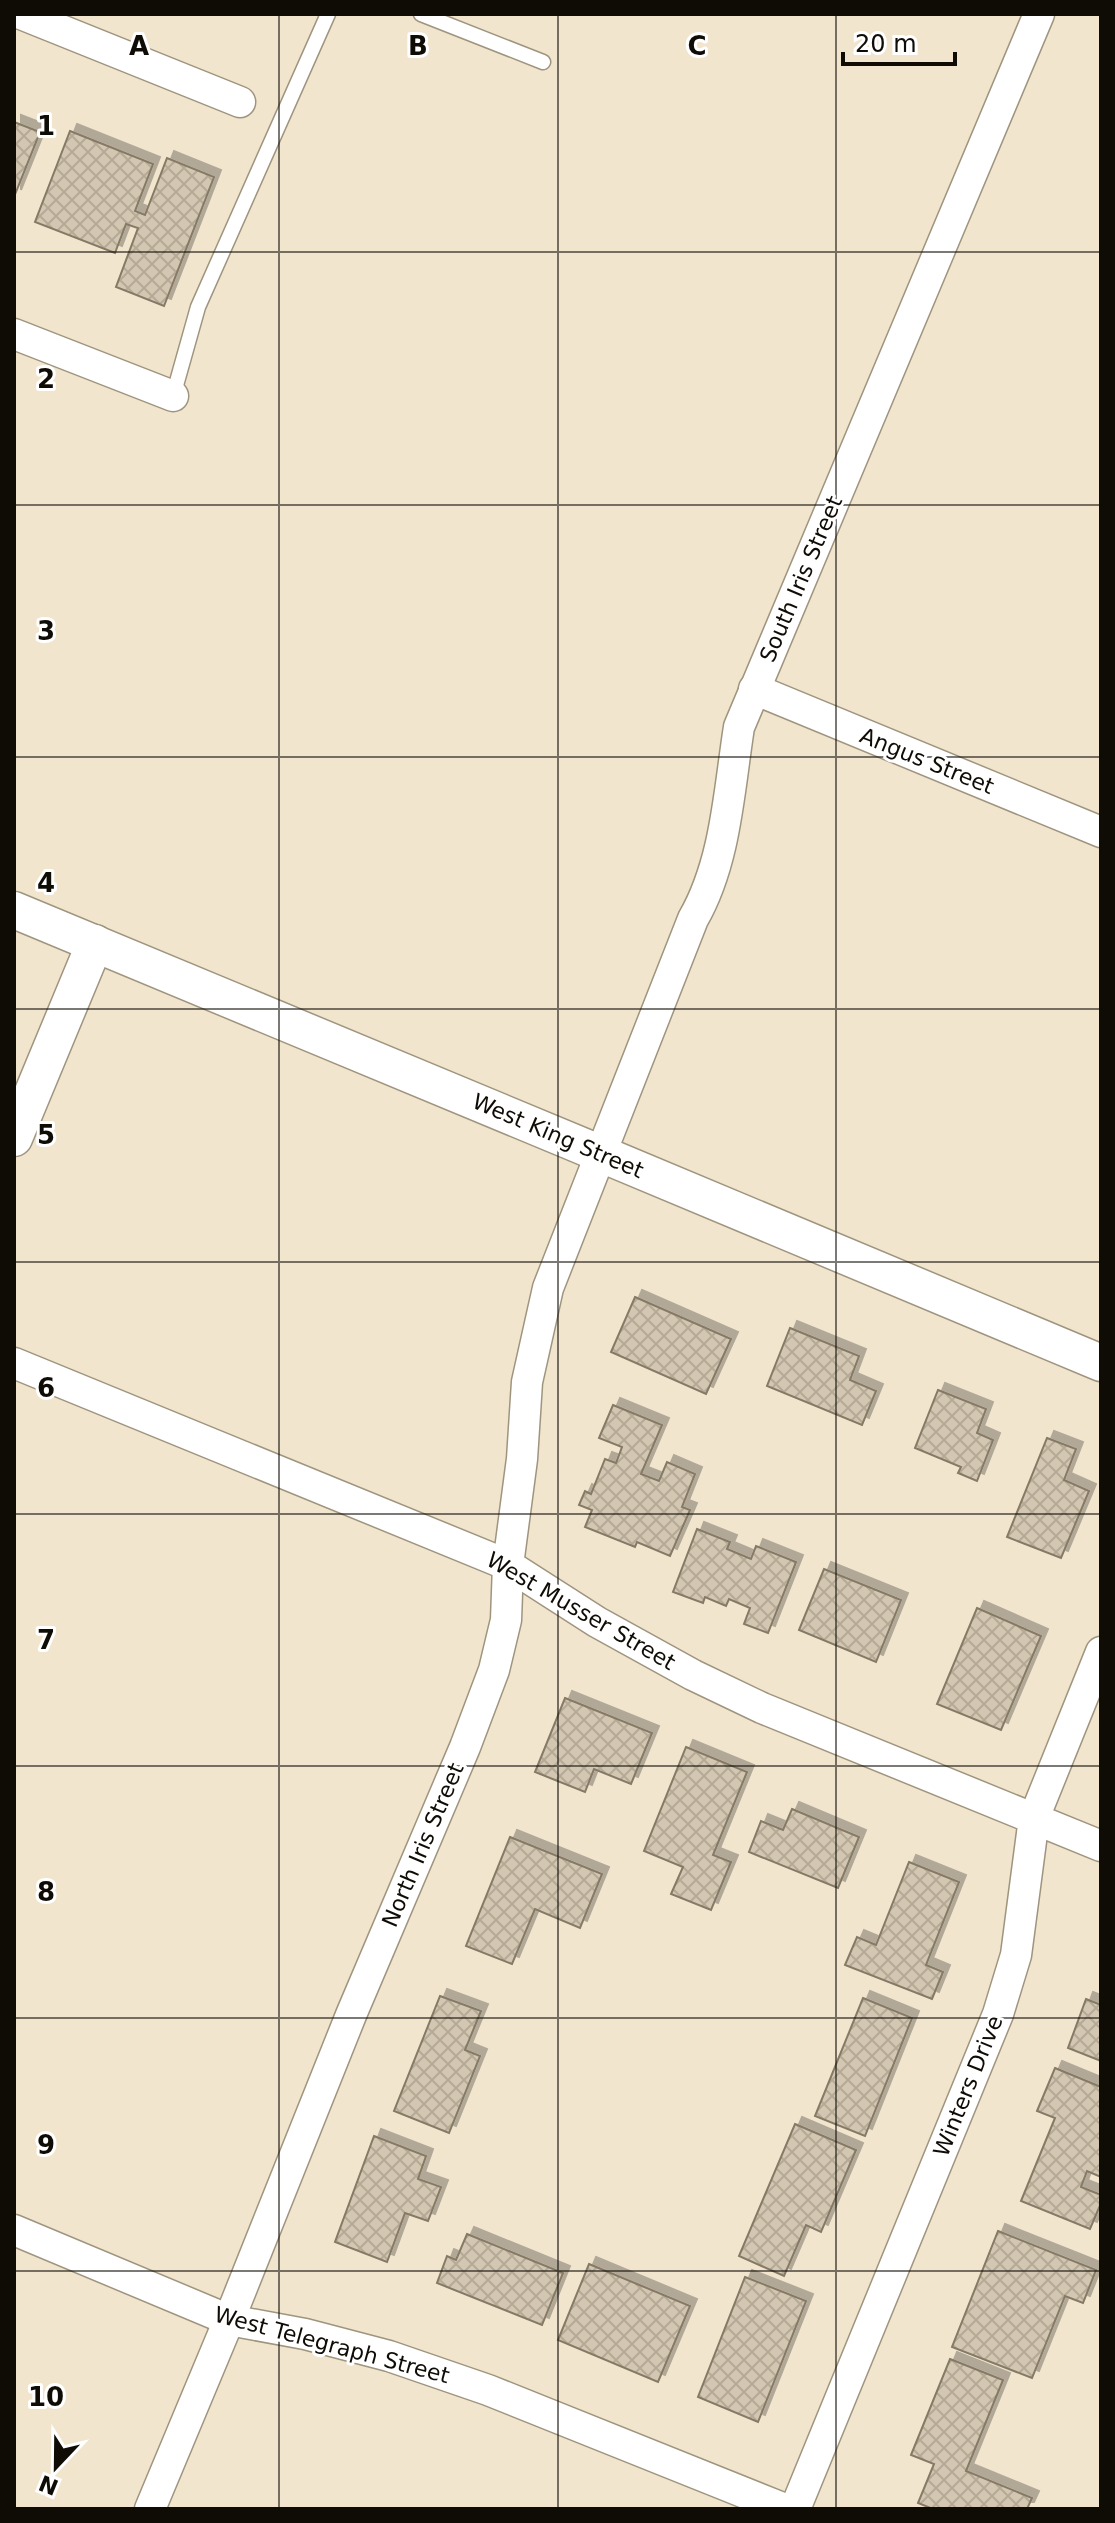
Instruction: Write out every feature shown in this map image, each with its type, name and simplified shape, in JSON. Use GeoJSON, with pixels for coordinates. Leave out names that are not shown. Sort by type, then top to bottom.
{"type":"FeatureCollection","features":[{"type":"Feature","properties":{"kind":"street"},"geometry":{"type":"LineString","coordinates":[[21,14],[240,102]]}},
{"type":"Feature","properties":{"kind":"street","name":"South Iris Street"},"geometry":{"type":"LineString","coordinates":[[600,1155],[693,919],[708,894],[724,824],[739,727],[1039,14]]}},
{"type":"Feature","properties":{"kind":"street"},"geometry":{"type":"LineString","coordinates":[[14,334],[173,396]]}},
{"type":"Feature","properties":{"kind":"street","name":"Angus Street"},"geometry":{"type":"LineString","coordinates":[[754,689],[1101,832]]}},
{"type":"Feature","properties":{"kind":"street","name":"West King Street"},"geometry":{"type":"LineString","coordinates":[[14,910],[1101,1363]]}},
{"type":"Feature","properties":{"kind":"street"},"geometry":{"type":"LineString","coordinates":[[14,1138],[95,943]]}},
{"type":"Feature","properties":{"kind":"street","name":"North Iris Street"},"geometry":{"type":"LineString","coordinates":[[150,2509],[494,1670],[506,1620],[508,1565],[522,1459],[527,1382],[548,1288],[600,1155]]}},
{"type":"Feature","properties":{"kind":"street","name":"West Musser Street"},"geometry":{"type":"LineString","coordinates":[[14,1363],[508,1565],[597,1622],[693,1675],[762,1708],[1101,1846]]}},
{"type":"Feature","properties":{"kind":"street","name":"Winters Drive"},"geometry":{"type":"LineString","coordinates":[[795,2509],[998,2014],[1016,1955],[1034,1818],[1101,1652]]}},
{"type":"Feature","properties":{"kind":"street","name":"West Telegraph Street"},"geometry":{"type":"LineString","coordinates":[[14,2230],[229,2320],[305,2334],[488,2390],[785,2509]]}},
{"type":"Feature","properties":{"kind":"lane"},"geometry":{"type":"LineString","coordinates":[[173,396],[198,307],[328,14]]}},
{"type":"Feature","properties":{"kind":"lane"},"geometry":{"type":"LineString","coordinates":[[421,14],[543,62]]}},
{"type":"Feature","properties":{"kind":"building"},"geometry":{"type":"Polygon","coordinates":[[[14,122],[40,132],[14,197],[14,122]]]}},
{"type":"Feature","properties":{"kind":"building"},"geometry":{"type":"Polygon","coordinates":[[[70,131],[153,164],[135,211],[145,215],[167,158],[214,177],[164,306],[116,287],[138,228],[126,224],[115,253],[35,222],[70,131]]]}},
{"type":"Feature","properties":{"kind":"building"},"geometry":{"type":"Polygon","coordinates":[[[635,1297],[731,1339],[706,1394],[611,1352],[635,1297]]]}},
{"type":"Feature","properties":{"kind":"building"},"geometry":{"type":"Polygon","coordinates":[[[790,1328],[859,1356],[850,1380],[876,1391],[862,1425],[767,1386],[790,1328]]]}},
{"type":"Feature","properties":{"kind":"building"},"geometry":{"type":"Polygon","coordinates":[[[938,1390],[986,1409],[977,1433],[993,1440],[977,1481],[958,1473],[961,1467],[915,1448],[938,1390]]]}},
{"type":"Feature","properties":{"kind":"building"},"geometry":{"type":"Polygon","coordinates":[[[613,1405],[662,1425],[641,1474],[659,1481],[667,1462],[695,1474],[682,1507],[690,1510],[670,1556],[637,1542],[635,1547],[585,1527],[592,1510],[579,1505],[585,1491],[591,1494],[605,1459],[616,1463],[622,1447],[599,1438],[613,1405]]]}},
{"type":"Feature","properties":{"kind":"building"},"geometry":{"type":"Polygon","coordinates":[[[1047,1438],[1076,1449],[1064,1480],[1089,1491],[1061,1558],[1007,1537],[1047,1438]]]}},
{"type":"Feature","properties":{"kind":"building"},"geometry":{"type":"Polygon","coordinates":[[[697,1529],[730,1542],[727,1549],[751,1559],[756,1546],[796,1562],[768,1633],[744,1624],[750,1608],[729,1599],[726,1606],[705,1597],[703,1603],[673,1592],[697,1529]]]}},
{"type":"Feature","properties":{"kind":"building"},"geometry":{"type":"Polygon","coordinates":[[[824,1569],[901,1600],[876,1662],[799,1630],[824,1569]]]}},
{"type":"Feature","properties":{"kind":"building"},"geometry":{"type":"Polygon","coordinates":[[[977,1608],[1041,1636],[1001,1730],[937,1704],[977,1608]]]}},
{"type":"Feature","properties":{"kind":"building"},"geometry":{"type":"Polygon","coordinates":[[[565,1698],[652,1733],[631,1784],[594,1769],[585,1792],[535,1772],[565,1698]]]}},
{"type":"Feature","properties":{"kind":"building"},"geometry":{"type":"Polygon","coordinates":[[[686,1747],[747,1772],[713,1855],[731,1862],[711,1910],[671,1894],[683,1867],[644,1851],[686,1747]]]}},
{"type":"Feature","properties":{"kind":"building"},"geometry":{"type":"Polygon","coordinates":[[[792,1809],[859,1837],[838,1888],[749,1852],[761,1821],[783,1830],[792,1809]]]}},
{"type":"Feature","properties":{"kind":"building"},"geometry":{"type":"Polygon","coordinates":[[[510,1837],[602,1874],[580,1928],[535,1909],[512,1964],[466,1946],[510,1837]]]}},
{"type":"Feature","properties":{"kind":"building"},"geometry":{"type":"Polygon","coordinates":[[[909,1862],[959,1882],[926,1965],[943,1972],[932,1999],[845,1965],[857,1937],[876,1945],[909,1862]]]}},
{"type":"Feature","properties":{"kind":"building"},"geometry":{"type":"Polygon","coordinates":[[[440,1996],[481,2011],[465,2050],[480,2056],[449,2133],[394,2111],[440,1996]]]}},
{"type":"Feature","properties":{"kind":"building"},"geometry":{"type":"Polygon","coordinates":[[[863,1998],[912,2018],[865,2136],[815,2116],[863,1998]]]}},
{"type":"Feature","properties":{"kind":"building"},"geometry":{"type":"Polygon","coordinates":[[[1086,1999],[1101,2005],[1101,2061],[1068,2048],[1086,1999]]]}},
{"type":"Feature","properties":{"kind":"building"},"geometry":{"type":"Polygon","coordinates":[[[1055,2068],[1101,2087],[1101,2177],[1087,2171],[1081,2187],[1101,2195],[1101,2203],[1090,2229],[1021,2201],[1055,2118],[1037,2111],[1055,2068]]]}},
{"type":"Feature","properties":{"kind":"building"},"geometry":{"type":"Polygon","coordinates":[[[795,2124],[856,2150],[821,2232],[806,2225],[784,2276],[739,2256],[795,2124]]]}},
{"type":"Feature","properties":{"kind":"building"},"geometry":{"type":"Polygon","coordinates":[[[374,2136],[426,2156],[418,2179],[441,2187],[428,2221],[405,2213],[387,2262],[335,2242],[374,2136]]]}},
{"type":"Feature","properties":{"kind":"building"},"geometry":{"type":"Polygon","coordinates":[[[998,2231],[1096,2270],[1083,2303],[1065,2296],[1032,2378],[952,2347],[998,2231]]]}},
{"type":"Feature","properties":{"kind":"building"},"geometry":{"type":"Polygon","coordinates":[[[467,2234],[563,2273],[542,2325],[437,2283],[447,2256],[456,2260],[467,2234]]]}},
{"type":"Feature","properties":{"kind":"building"},"geometry":{"type":"Polygon","coordinates":[[[589,2264],[690,2306],[658,2382],[558,2340],[589,2264]]]}},
{"type":"Feature","properties":{"kind":"building"},"geometry":{"type":"Polygon","coordinates":[[[745,2277],[806,2301],[758,2422],[698,2397],[745,2277]]]}},
{"type":"Feature","properties":{"kind":"building"},"geometry":{"type":"Polygon","coordinates":[[[950,2359],[1003,2380],[966,2471],[1032,2498],[1027,2509],[933,2509],[918,2503],[934,2464],[911,2455],[950,2359]]]}}]}
